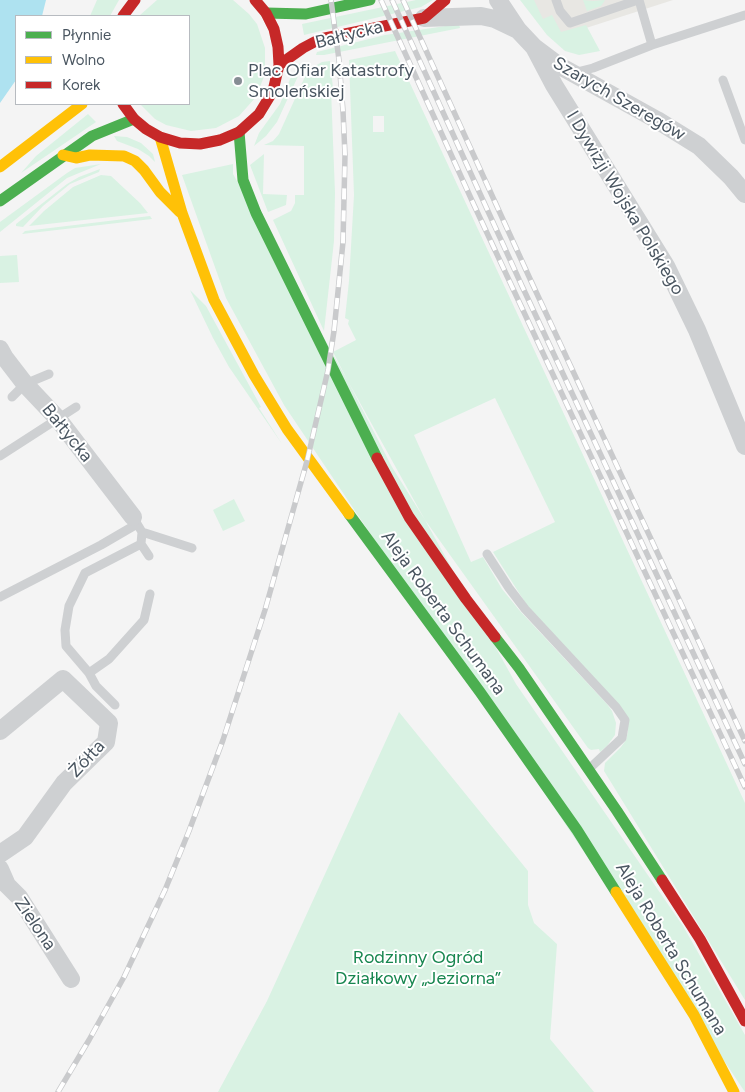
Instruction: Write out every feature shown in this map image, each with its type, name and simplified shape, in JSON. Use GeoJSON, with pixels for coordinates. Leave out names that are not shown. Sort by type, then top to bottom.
{"type":"FeatureCollection","features":[{"type":"Feature","properties":{"kind":"main road"},"geometry":{"type":"LineString","coordinates":[[124,15],[135,0]]}},
{"type":"Feature","properties":{"kind":"main road"},"geometry":{"type":"LineString","coordinates":[[124,105],[134,119],[146,129],[160,137],[180,143],[200,144],[220,140],[239,132],[259,114],[273,91],[279,65],[274,29],[266,13],[255,0]]}},
{"type":"Feature","properties":{"kind":"main road","name":"Bałtycka"},"geometry":{"type":"LineString","coordinates":[[266,13],[306,14],[370,0]]}},
{"type":"Feature","properties":{"kind":"main road","name":"Bałtycka"},"geometry":{"type":"LineString","coordinates":[[279,65],[303,48],[320,40],[424,18],[445,0]]}},
{"type":"Feature","properties":{"kind":"main road"},"geometry":{"type":"LineString","coordinates":[[0,166],[81,105]]}},
{"type":"Feature","properties":{"kind":"main road"},"geometry":{"type":"LineString","coordinates":[[0,201],[92,136],[134,119]]}},
{"type":"Feature","properties":{"kind":"main road","name":"Aleja Roberta Schumana"},"geometry":{"type":"LineString","coordinates":[[239,132],[243,180],[256,213],[364,436],[409,517],[466,599],[519,668],[588,770],[700,939],[745,1021]]}},
{"type":"Feature","properties":{"kind":"main road","name":"Aleja Roberta Schumana"},"geometry":{"type":"LineString","coordinates":[[160,137],[182,213],[214,300],[269,402],[480,692],[577,830],[694,1015],[734,1092]]}},
{"type":"Feature","properties":{"kind":"main road"},"geometry":{"type":"LineString","coordinates":[[63,155],[76,158],[90,155],[124,156],[135,161],[160,192],[182,213]]}},
{"type":"Feature","properties":{"kind":"street","name":"Szarych Szeregów"},"geometry":{"type":"LineString","coordinates":[[498,0],[518,30],[534,47],[558,65],[657,120],[699,146],[731,177],[745,194]]}},
{"type":"Feature","properties":{"kind":"street","name":"Bałtycka"},"geometry":{"type":"LineString","coordinates":[[424,18],[481,16],[495,18],[518,30]]}},
{"type":"Feature","properties":{"kind":"street","name":"I Dywizji Wojska Polskiego"},"geometry":{"type":"LineString","coordinates":[[534,47],[559,93],[666,266],[698,330],[745,446]]}},
{"type":"Feature","properties":{"kind":"street","name":"Bałtycka"},"geometry":{"type":"LineString","coordinates":[[0,349],[25,384],[58,420],[137,524]]}},
{"type":"Feature","properties":{"kind":"street","name":"Żółta"},"geometry":{"type":"LineString","coordinates":[[0,731],[63,679],[109,723],[106,742],[64,783],[25,837],[0,854]]}},
{"type":"Feature","properties":{"kind":"street","name":"Zielona"},"geometry":{"type":"LineString","coordinates":[[2,881],[19,897],[71,979]]}},
{"type":"Feature","properties":{"kind":"lane"},"geometry":{"type":"LineString","coordinates":[[556,0],[560,11],[570,23],[614,4],[638,0],[652,46]]}},
{"type":"Feature","properties":{"kind":"lane"},"geometry":{"type":"LineString","coordinates":[[573,73],[593,68],[745,14]]}},
{"type":"Feature","properties":{"kind":"lane"},"geometry":{"type":"LineString","coordinates":[[722,80],[745,140]]}},
{"type":"Feature","properties":{"kind":"lane"},"geometry":{"type":"LineString","coordinates":[[12,397],[25,384],[49,374]]}},
{"type":"Feature","properties":{"kind":"lane"},"geometry":{"type":"LineString","coordinates":[[0,456],[76,407]]}},
{"type":"Feature","properties":{"kind":"lane"},"geometry":{"type":"LineString","coordinates":[[137,524],[141,544],[149,556]]}},
{"type":"Feature","properties":{"kind":"lane"},"geometry":{"type":"LineString","coordinates":[[137,524],[192,548]]}},
{"type":"Feature","properties":{"kind":"lane"},"geometry":{"type":"LineString","coordinates":[[0,597],[101,545],[137,524]]}},
{"type":"Feature","properties":{"kind":"lane"},"geometry":{"type":"LineString","coordinates":[[115,705],[96,686],[89,674],[66,646],[65,630],[69,606],[85,573],[141,544]]}},
{"type":"Feature","properties":{"kind":"lane"},"geometry":{"type":"LineString","coordinates":[[487,554],[525,609],[616,707],[625,720],[622,738],[603,758],[588,770]]}},
{"type":"Feature","properties":{"kind":"lane"},"geometry":{"type":"LineString","coordinates":[[89,674],[109,659],[144,620],[150,594]]}},
{"type":"Feature","properties":{"kind":"shaded area"},"geometry":{"type":"Polygon","coordinates":[[[532,0],[673,0],[552,39],[532,0]]]}},
{"type":"Feature","properties":{"kind":"green space"},"geometry":{"type":"Polygon","coordinates":[[[97,0],[119,0],[111,15],[90,15],[97,0]]]}},
{"type":"Feature","properties":{"kind":"green space"},"geometry":{"type":"Polygon","coordinates":[[[157,0],[233,0],[257,24],[265,48],[265,74],[256,97],[239,116],[216,128],[191,131],[166,125],[155,119],[141,105],[190,105],[190,15],[140,15],[157,0]]]}},
{"type":"Feature","properties":{"kind":"green space"},"geometry":{"type":"Polygon","coordinates":[[[416,0],[433,0],[421,7],[304,35],[302,24],[416,0]]]}},
{"type":"Feature","properties":{"kind":"green space"},"geometry":{"type":"Polygon","coordinates":[[[520,0],[534,0],[543,19],[552,15],[561,32],[586,25],[600,51],[579,55],[565,51],[547,35],[520,0]]]}},
{"type":"Feature","properties":{"kind":"green space"},"geometry":{"type":"Polygon","coordinates":[[[583,0],[605,0],[601,6],[587,11],[583,0]]]}},
{"type":"Feature","properties":{"kind":"green space"},"geometry":{"type":"Polygon","coordinates":[[[459,24],[460,28],[316,55],[317,52],[385,35],[459,24]]]}},
{"type":"Feature","properties":{"kind":"green space"},"geometry":{"type":"Polygon","coordinates":[[[395,51],[745,803],[745,1000],[604,771],[605,763],[626,740],[628,724],[528,607],[493,552],[555,522],[495,398],[414,435],[471,562],[483,557],[502,589],[520,611],[612,711],[616,723],[615,735],[600,752],[599,749],[591,750],[588,748],[425,520],[392,467],[333,352],[356,340],[348,324],[349,320],[345,318],[354,195],[349,60],[395,51]],[[373,116],[373,132],[384,132],[384,116],[373,116]]]}},
{"type":"Feature","properties":{"kind":"green space"},"geometry":{"type":"Polygon","coordinates":[[[330,61],[333,88],[331,89],[335,193],[334,241],[324,331],[273,220],[291,211],[295,203],[295,195],[304,195],[304,146],[264,145],[273,141],[279,134],[308,70],[322,62],[330,61]]]}},
{"type":"Feature","properties":{"kind":"green space"},"geometry":{"type":"Polygon","coordinates":[[[300,63],[299,74],[277,122],[266,136],[254,146],[259,133],[280,104],[290,79],[300,63]]]}},
{"type":"Feature","properties":{"kind":"green space"},"geometry":{"type":"Polygon","coordinates":[[[88,114],[96,122],[21,173],[36,156],[88,114]]]}},
{"type":"Feature","properties":{"kind":"green space"},"geometry":{"type":"Polygon","coordinates":[[[114,136],[127,137],[141,143],[153,154],[155,162],[138,149],[117,141],[114,136]]]}},
{"type":"Feature","properties":{"kind":"green space"},"geometry":{"type":"Polygon","coordinates":[[[264,154],[263,194],[287,195],[286,205],[268,212],[250,165],[264,154]]]}},
{"type":"Feature","properties":{"kind":"green space"},"geometry":{"type":"Polygon","coordinates":[[[101,164],[67,178],[0,232],[0,222],[67,173],[75,168],[101,164]]]}},
{"type":"Feature","properties":{"kind":"green space"},"geometry":{"type":"Polygon","coordinates":[[[233,164],[233,174],[516,684],[683,926],[745,1035],[745,1092],[284,405],[226,298],[182,175],[233,164]]]}},
{"type":"Feature","properties":{"kind":"green space"},"geometry":{"type":"Polygon","coordinates":[[[100,169],[99,172],[70,184],[43,206],[23,227],[16,226],[16,224],[67,184],[100,169]]]}},
{"type":"Feature","properties":{"kind":"green space"},"geometry":{"type":"Polygon","coordinates":[[[101,175],[111,176],[148,213],[29,226],[73,187],[101,175]]]}},
{"type":"Feature","properties":{"kind":"green space"},"geometry":{"type":"Polygon","coordinates":[[[150,216],[152,219],[22,234],[25,231],[150,216]]]}},
{"type":"Feature","properties":{"kind":"green space"},"geometry":{"type":"Polygon","coordinates":[[[17,255],[19,282],[0,283],[0,256],[17,255]]]}},
{"type":"Feature","properties":{"kind":"green space"},"geometry":{"type":"Polygon","coordinates":[[[190,290],[206,306],[261,407],[259,408],[282,444],[229,367],[190,290]]]}},
{"type":"Feature","properties":{"kind":"green space"},"geometry":{"type":"Polygon","coordinates":[[[234,499],[245,521],[223,531],[213,510],[234,499]]]}},
{"type":"Feature","properties":{"kind":"green space","name":"Rodzinny Ogród Działkowy „Jeziorna”"},"geometry":{"type":"Polygon","coordinates":[[[399,712],[528,871],[528,905],[534,923],[557,944],[550,1039],[594,1092],[218,1092],[267,1001],[399,712]]]}},
{"type":"Feature","properties":{"kind":"water"},"geometry":{"type":"Polygon","coordinates":[[[0,0],[46,0],[42,15],[15,15],[15,81],[0,103],[0,0]]]}},
{"type":"Feature","properties":{"kind":"railway"},"geometry":{"type":"LineString","coordinates":[[58,1092],[124,977],[165,890],[189,831],[223,740],[265,610],[307,461],[328,370],[343,242],[345,155],[343,111],[339,60],[331,0]]}},
{"type":"Feature","properties":{"kind":"railway"},"geometry":{"type":"LineString","coordinates":[[381,0],[474,205],[745,787]]}},
{"type":"Feature","properties":{"kind":"railway"},"geometry":{"type":"LineString","coordinates":[[392,0],[522,286],[745,764]]}},
{"type":"Feature","properties":{"kind":"railway"},"geometry":{"type":"LineString","coordinates":[[403,0],[531,281],[745,741]]}},
{"type":"Feature","properties":{"kind":"traffic: fast"},"geometry":{"type":"LineString","coordinates":[[266,13],[306,14],[370,0]]}},
{"type":"Feature","properties":{"kind":"traffic: fast"},"geometry":{"type":"LineString","coordinates":[[0,201],[92,136],[134,119]]}},
{"type":"Feature","properties":{"kind":"traffic: fast"},"geometry":{"type":"LineString","coordinates":[[239,132],[243,180],[256,213],[377,458]]}},
{"type":"Feature","properties":{"kind":"traffic: fast"},"geometry":{"type":"LineString","coordinates":[[349,514],[480,692],[577,830],[616,892]]}},
{"type":"Feature","properties":{"kind":"traffic: fast"},"geometry":{"type":"LineString","coordinates":[[495,637],[519,668],[662,880]]}},
{"type":"Feature","properties":{"kind":"traffic: slow"},"geometry":{"type":"LineString","coordinates":[[0,167],[81,105]]}},
{"type":"Feature","properties":{"kind":"traffic: slow"},"geometry":{"type":"LineString","coordinates":[[160,137],[182,213],[214,300],[254,375],[287,429],[349,514]]}},
{"type":"Feature","properties":{"kind":"traffic: slow"},"geometry":{"type":"LineString","coordinates":[[63,155],[76,158],[90,155],[124,156],[135,161],[160,192],[180,212]]}},
{"type":"Feature","properties":{"kind":"traffic: slow"},"geometry":{"type":"LineString","coordinates":[[616,892],[694,1015],[734,1092]]}},
{"type":"Feature","properties":{"kind":"traffic: jam"},"geometry":{"type":"LineString","coordinates":[[124,15],[135,0]]}},
{"type":"Feature","properties":{"kind":"traffic: jam"},"geometry":{"type":"LineString","coordinates":[[124,105],[134,119],[146,129],[160,137],[180,143],[200,144],[220,140],[239,132],[259,114],[273,91],[279,65],[274,29],[266,13],[255,0]]}},
{"type":"Feature","properties":{"kind":"traffic: jam"},"geometry":{"type":"LineString","coordinates":[[279,65],[303,48],[320,39],[424,18],[445,0]]}},
{"type":"Feature","properties":{"kind":"traffic: jam"},"geometry":{"type":"LineString","coordinates":[[377,458],[409,517],[495,637]]}},
{"type":"Feature","properties":{"kind":"traffic: jam"},"geometry":{"type":"LineString","coordinates":[[662,880],[700,939],[745,1021]]}},
{"type":"Feature","properties":{"kind":"place","name":"Plac Ofiar Katastrofy Smoleńskiej"},"geometry":{"type":"Point","coordinates":[238,81]}}]}
